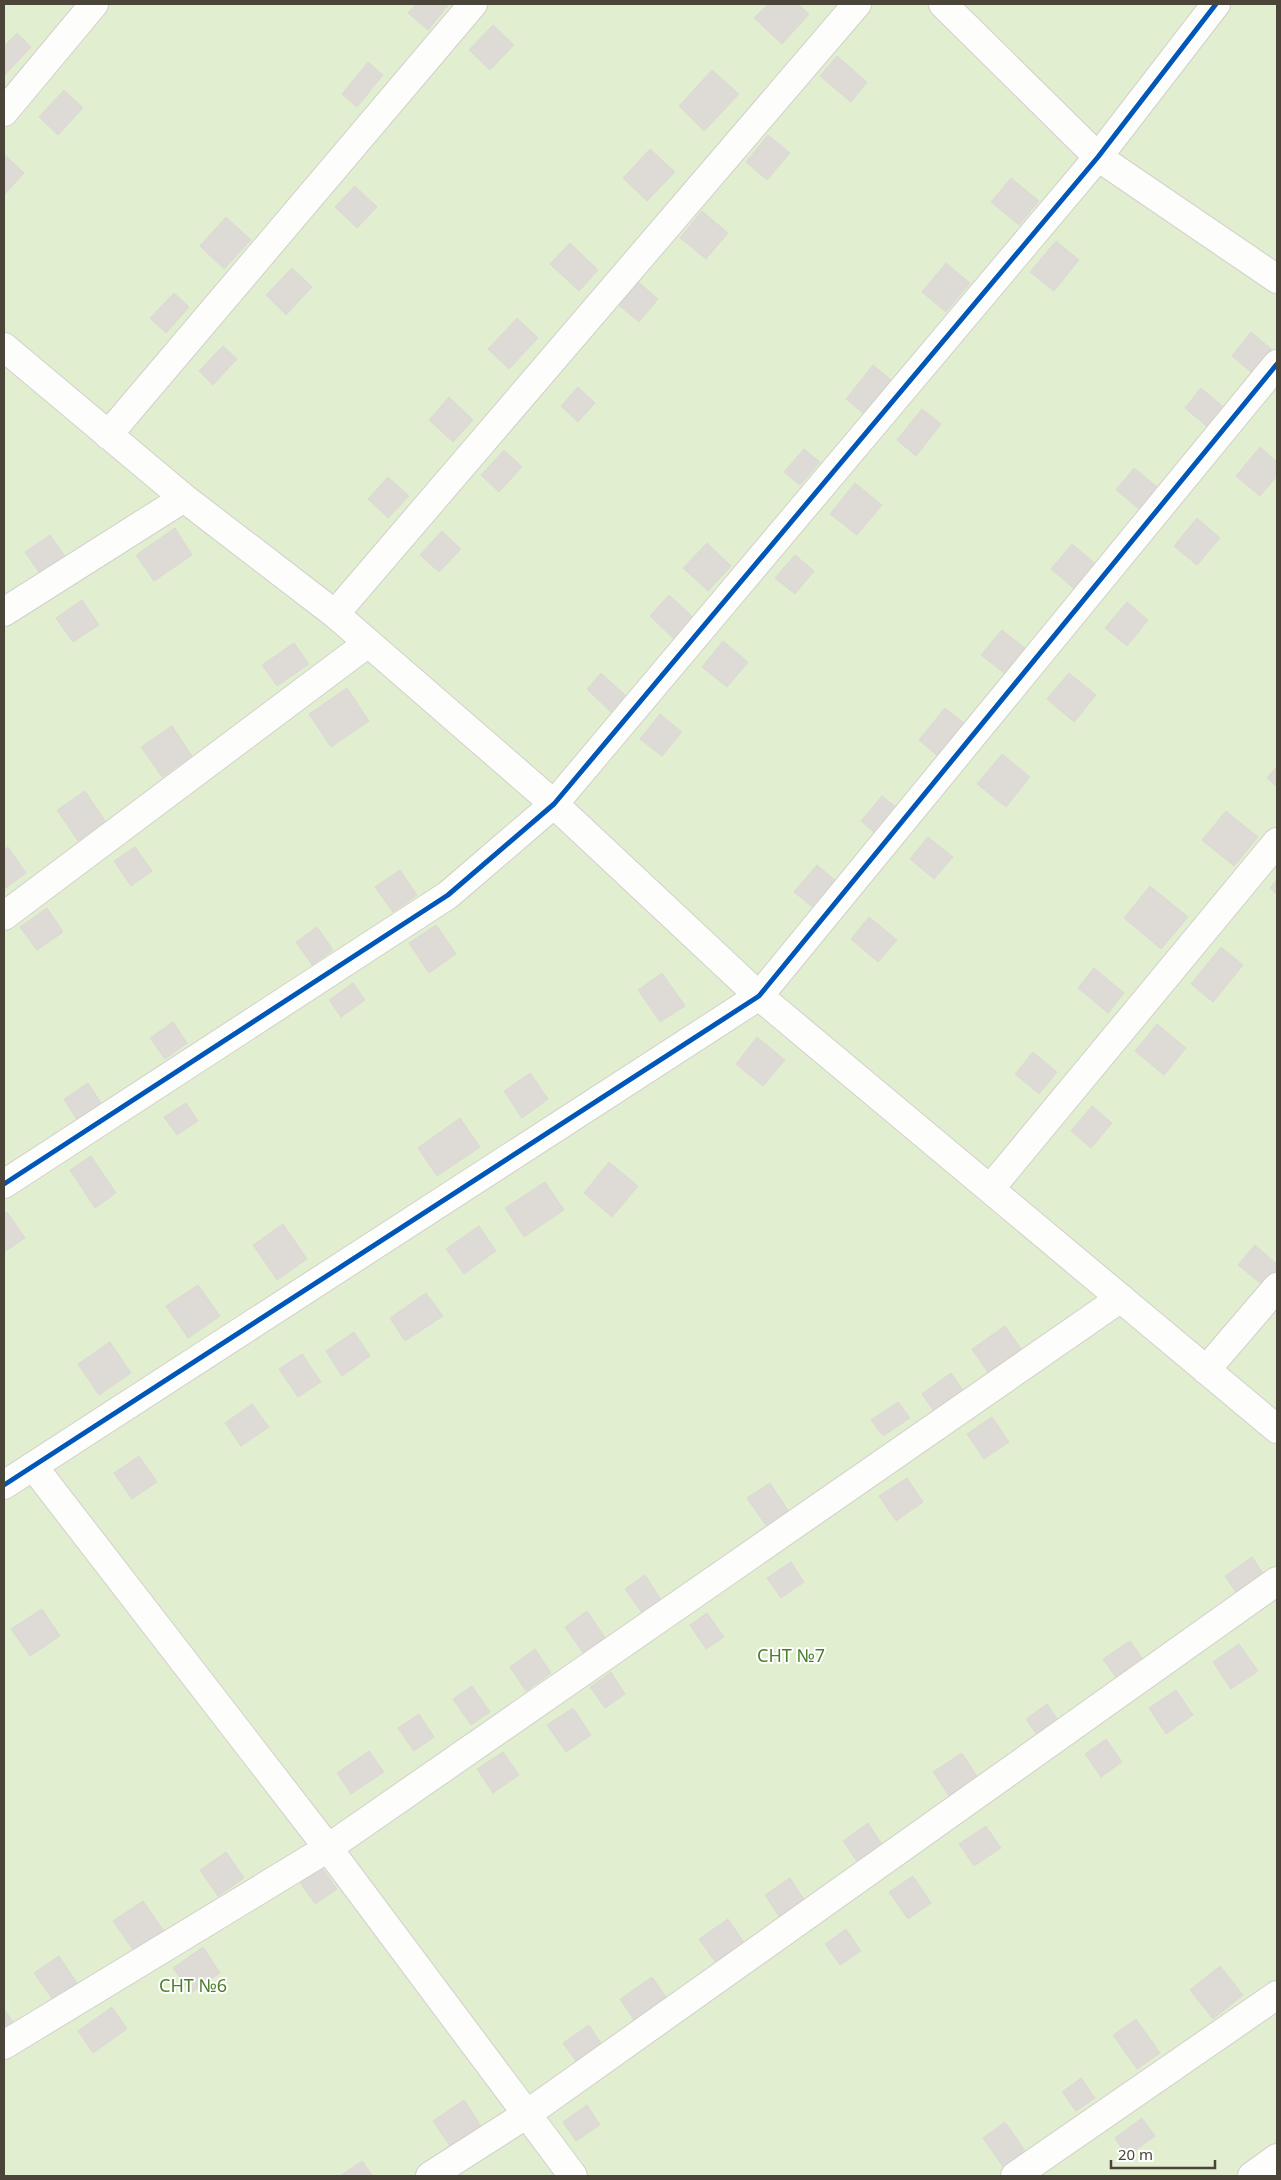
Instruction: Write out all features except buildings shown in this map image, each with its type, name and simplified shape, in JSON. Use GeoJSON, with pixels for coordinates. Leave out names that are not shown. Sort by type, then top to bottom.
{"type":"FeatureCollection","features":[{"type":"Feature","properties":{"kind":"street"},"geometry":{"type":"LineString","coordinates":[[4,112],[94,4]]}},
{"type":"Feature","properties":{"kind":"street"},"geometry":{"type":"LineString","coordinates":[[108,435],[473,4]]}},
{"type":"Feature","properties":{"kind":"street"},"geometry":{"type":"LineString","coordinates":[[335,614],[857,4]]}},
{"type":"Feature","properties":{"kind":"street"},"geometry":{"type":"LineString","coordinates":[[943,4],[1098,157],[1277,278]]}},
{"type":"Feature","properties":{"kind":"street"},"geometry":{"type":"LineString","coordinates":[[4,1184],[448,895],[554,804],[1098,157],[1216,4]]}},
{"type":"Feature","properties":{"kind":"street"},"geometry":{"type":"LineString","coordinates":[[4,348],[184,498],[335,614],[368,642],[554,804],[759,996],[1277,1429]]}},
{"type":"Feature","properties":{"kind":"street"},"geometry":{"type":"LineString","coordinates":[[4,1485],[759,996],[1277,364]]}},
{"type":"Feature","properties":{"kind":"street"},"geometry":{"type":"LineString","coordinates":[[4,612],[184,498]]}},
{"type":"Feature","properties":{"kind":"street"},"geometry":{"type":"LineString","coordinates":[[4,916],[368,642]]}},
{"type":"Feature","properties":{"kind":"street"},"geometry":{"type":"LineString","coordinates":[[990,1189],[1277,842]]}},
{"type":"Feature","properties":{"kind":"street"},"geometry":{"type":"LineString","coordinates":[[1206,1370],[1277,1287]]}},
{"type":"Feature","properties":{"kind":"street"},"geometry":{"type":"LineString","coordinates":[[4,2045],[328,1848],[1120,1298]]}},
{"type":"Feature","properties":{"kind":"street"},"geometry":{"type":"LineString","coordinates":[[33,1466],[328,1848],[573,2176]]}},
{"type":"Feature","properties":{"kind":"street"},"geometry":{"type":"LineString","coordinates":[[430,2176],[527,2114],[1277,1581]]}},
{"type":"Feature","properties":{"kind":"street"},"geometry":{"type":"LineString","coordinates":[[1015,2176],[1277,1995]]}},
{"type":"Feature","properties":{"kind":"street"},"geometry":{"type":"LineString","coordinates":[[1252,2176],[1277,2158]]}},
{"type":"Feature","properties":{"kind":"green space"},"geometry":{"type":"Polygon","coordinates":[[[4,4],[1277,4],[1277,2176],[4,2176],[4,4]]]}},
{"type":"Feature","properties":{"kind":"cycle path"},"geometry":{"type":"LineString","coordinates":[[4,1184],[448,895],[554,804],[1098,157],[1216,4]]}},
{"type":"Feature","properties":{"kind":"cycle path"},"geometry":{"type":"LineString","coordinates":[[4,1485],[759,996],[1277,364]]}},
{"type":"Feature","properties":{"kind":"park label","name":"СНТ №7"},"geometry":{"type":"Point","coordinates":[791,1656]}},
{"type":"Feature","properties":{"kind":"park label","name":"СНТ №6"},"geometry":{"type":"Point","coordinates":[193,1986]}}]}
